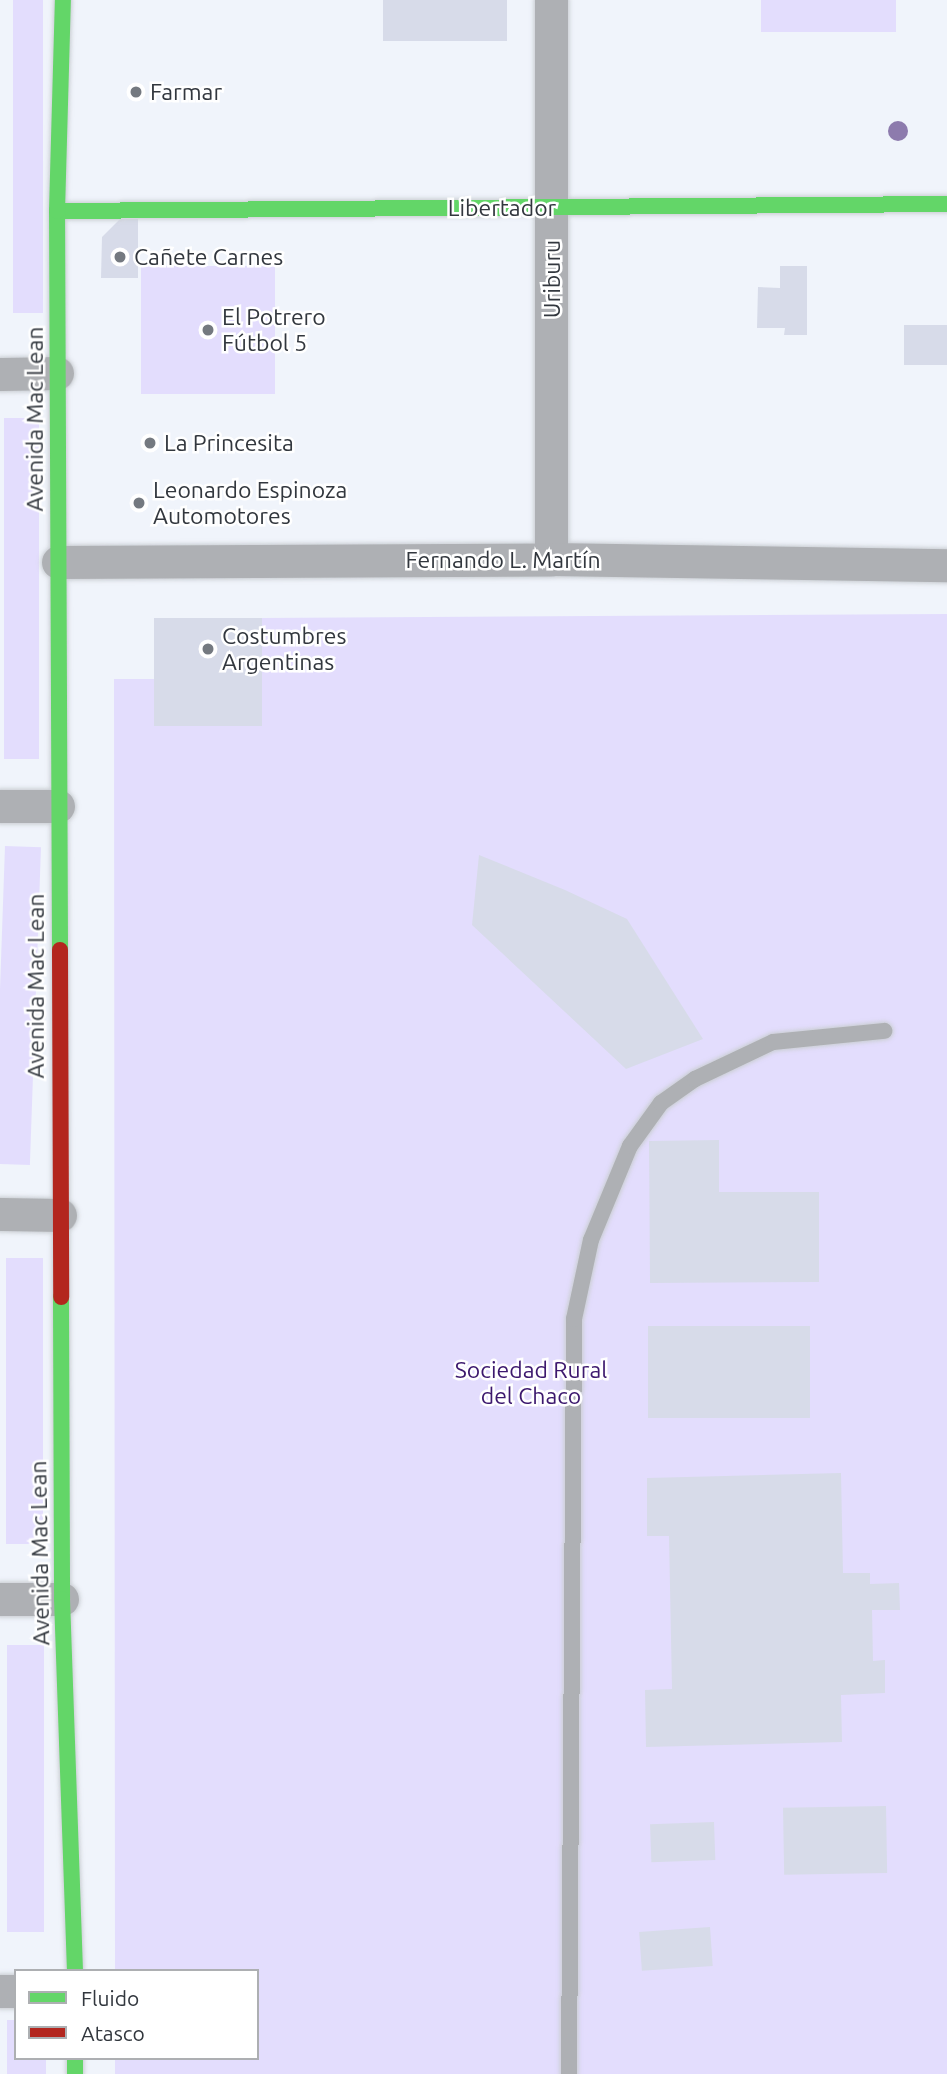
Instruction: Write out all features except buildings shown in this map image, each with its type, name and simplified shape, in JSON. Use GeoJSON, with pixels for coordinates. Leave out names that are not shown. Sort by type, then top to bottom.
{"type":"FeatureCollection","features":[{"type":"Feature","properties":{"kind":"main road","name":"Avenida Mac Lean"},"geometry":{"type":"LineString","coordinates":[[63,0],[57,211],[62,1599],[75,1969]]}},
{"type":"Feature","properties":{"kind":"main road","name":"Libertador"},"geometry":{"type":"LineString","coordinates":[[57,211],[947,204]]}},
{"type":"Feature","properties":{"kind":"street","name":"Uriburu"},"geometry":{"type":"LineString","coordinates":[[551,0],[551,559]]}},
{"type":"Feature","properties":{"kind":"street"},"geometry":{"type":"LineString","coordinates":[[0,374],[57,373]]}},
{"type":"Feature","properties":{"kind":"street","name":"Fernando L. Martín"},"geometry":{"type":"LineString","coordinates":[[58,562],[551,559],[947,565]]}},
{"type":"Feature","properties":{"kind":"street"},"geometry":{"type":"LineString","coordinates":[[0,806],[58,806]]}},
{"type":"Feature","properties":{"kind":"street"},"geometry":{"type":"LineString","coordinates":[[0,1214],[60,1215]]}},
{"type":"Feature","properties":{"kind":"street"},"geometry":{"type":"LineString","coordinates":[[0,1599],[62,1599]]}},
{"type":"Feature","properties":{"kind":"lane"},"geometry":{"type":"LineString","coordinates":[[569,2074],[574,1319],[592,1240],[630,1146],[660,1103],[695,1079],[773,1042],[884,1031]]}},
{"type":"Feature","properties":{"kind":"green space"},"geometry":{"type":"Polygon","coordinates":[[[13,0],[43,0],[43,313],[13,313],[13,0]]]}},
{"type":"Feature","properties":{"kind":"green space"},"geometry":{"type":"Polygon","coordinates":[[[761,0],[896,0],[896,32],[761,32],[761,0]]]}},
{"type":"Feature","properties":{"kind":"green space","name":"El Potrero Fútbol 5"},"geometry":{"type":"Polygon","coordinates":[[[141,266],[275,266],[275,394],[141,394],[141,266]]]}},
{"type":"Feature","properties":{"kind":"green space"},"geometry":{"type":"Polygon","coordinates":[[[4,418],[39,418],[39,759],[4,759],[4,418]]]}},
{"type":"Feature","properties":{"kind":"green space","name":"Sociedad Rural del Chaco"},"geometry":{"type":"Polygon","coordinates":[[[947,614],[947,2074],[115,2074],[115,2060],[259,2060],[259,1969],[115,1969],[114,679],[154,679],[155,726],[262,725],[262,618],[947,614]]]}},
{"type":"Feature","properties":{"kind":"green space"},"geometry":{"type":"Polygon","coordinates":[[[5,846],[41,847],[30,1165],[0,1164],[0,989],[5,846]]]}},
{"type":"Feature","properties":{"kind":"green space"},"geometry":{"type":"Polygon","coordinates":[[[6,1258],[43,1258],[43,1544],[6,1544],[6,1258]]]}},
{"type":"Feature","properties":{"kind":"green space"},"geometry":{"type":"Polygon","coordinates":[[[7,1645],[44,1645],[44,1932],[7,1932],[7,1645]]]}},
{"type":"Feature","properties":{"kind":"green space"},"geometry":{"type":"Polygon","coordinates":[[[7,2020],[14,2020],[14,2060],[46,2060],[46,2074],[7,2074],[7,2020]]]}},
{"type":"Feature","properties":{"kind":"traffic: fast"},"geometry":{"type":"LineString","coordinates":[[60,950],[57,211],[63,0]]}},
{"type":"Feature","properties":{"kind":"traffic: fast"},"geometry":{"type":"LineString","coordinates":[[57,211],[947,204]]}},
{"type":"Feature","properties":{"kind":"traffic: fast"},"geometry":{"type":"LineString","coordinates":[[61,1297],[62,1599],[75,1969]]}},
{"type":"Feature","properties":{"kind":"traffic: fast"},"geometry":{"type":"LineString","coordinates":[[75,2060],[75,2074]]}},
{"type":"Feature","properties":{"kind":"traffic: jam"},"geometry":{"type":"LineString","coordinates":[[60,950],[61,1297]]}},
{"type":"Feature","properties":{"kind":"place","name":"Farmar"},"geometry":{"type":"Point","coordinates":[136,92]}},
{"type":"Feature","properties":{"kind":"place","name":"Cañete Carnes"},"geometry":{"type":"Point","coordinates":[120,257]}},
{"type":"Feature","properties":{"kind":"place","name":"El Potrero Fútbol 5"},"geometry":{"type":"Point","coordinates":[208,330]}},
{"type":"Feature","properties":{"kind":"place","name":"La Princesita"},"geometry":{"type":"Point","coordinates":[150,443]}},
{"type":"Feature","properties":{"kind":"place","name":"Leonardo Espinoza Automotores"},"geometry":{"type":"Point","coordinates":[139,503]}},
{"type":"Feature","properties":{"kind":"place","name":"Costumbres Argentinas"},"geometry":{"type":"Point","coordinates":[208,649]}}]}
